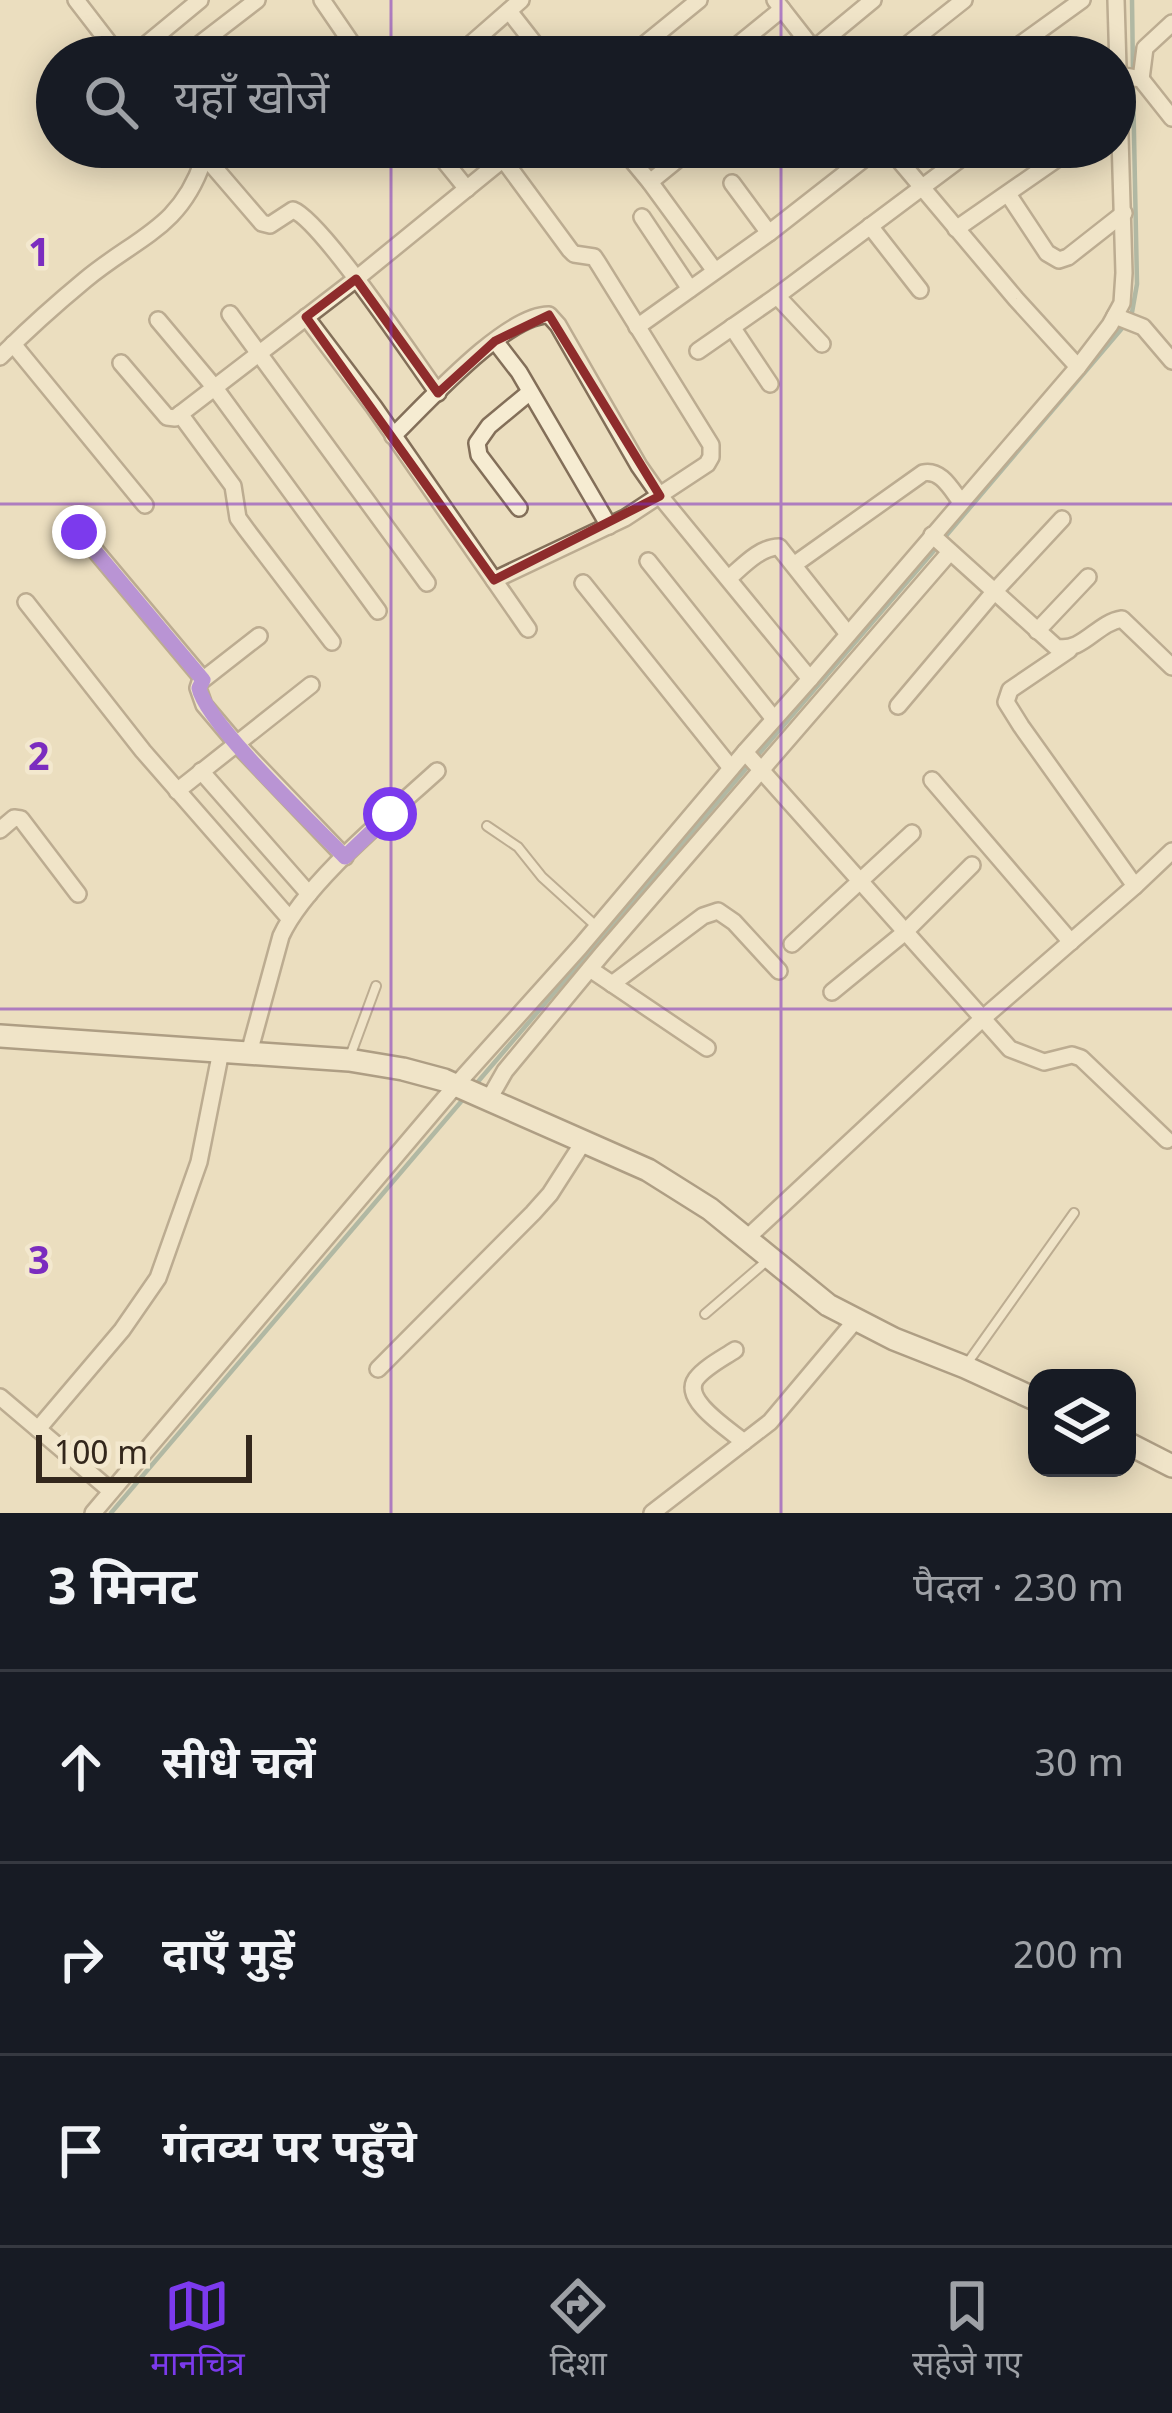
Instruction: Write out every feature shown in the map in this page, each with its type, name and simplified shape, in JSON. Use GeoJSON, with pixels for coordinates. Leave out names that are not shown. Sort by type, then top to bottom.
{"type":"FeatureCollection","features":[{"type":"Feature","properties":{"kind":"street"},"geometry":{"type":"LineString","coordinates":[[76,0],[104,36]]}},
{"type":"Feature","properties":{"kind":"street"},"geometry":{"type":"LineString","coordinates":[[156,36],[200,0]]}},
{"type":"Feature","properties":{"kind":"street"},"geometry":{"type":"LineString","coordinates":[[210,36],[257,0]]}},
{"type":"Feature","properties":{"kind":"street"},"geometry":{"type":"LineString","coordinates":[[322,0],[342,36]]}},
{"type":"Feature","properties":{"kind":"street"},"geometry":{"type":"LineString","coordinates":[[654,36],[698,0]]}},
{"type":"Feature","properties":{"kind":"street"},"geometry":{"type":"LineString","coordinates":[[832,36],[873,0]]}},
{"type":"Feature","properties":{"kind":"street"},"geometry":{"type":"LineString","coordinates":[[1032,36],[1082,0]]}},
{"type":"Feature","properties":{"kind":"street"},"geometry":{"type":"LineString","coordinates":[[1116,0],[1118,36]]}},
{"type":"Feature","properties":{"kind":"street"},"geometry":{"type":"LineString","coordinates":[[916,36],[953,3]]}},
{"type":"Feature","properties":{"kind":"street"},"geometry":{"type":"LineString","coordinates":[[745,36],[778,4],[800,36]]}},
{"type":"Feature","properties":{"kind":"street"},"geometry":{"type":"LineString","coordinates":[[480,36],[515,6],[533,36]]}},
{"type":"Feature","properties":{"kind":"street"},"geometry":{"type":"LineString","coordinates":[[1136,65],[1145,48],[1169,33]]}},
{"type":"Feature","properties":{"kind":"street"},"geometry":{"type":"LineString","coordinates":[[1136,82],[1172,118]]}},
{"type":"Feature","properties":{"kind":"street"},"geometry":{"type":"LineString","coordinates":[[145,505],[6,351],[85,280],[154,231],[188,196],[201,168]]}},
{"type":"Feature","properties":{"kind":"street"},"geometry":{"type":"LineString","coordinates":[[212,168],[262,224],[270,225],[293,211],[301,213],[356,279],[438,393]]}},
{"type":"Feature","properties":{"kind":"street"},"geometry":{"type":"LineString","coordinates":[[450,168],[467,189]]}},
{"type":"Feature","properties":{"kind":"street"},"geometry":{"type":"LineString","coordinates":[[121,363],[167,416],[180,414],[492,168]]}},
{"type":"Feature","properties":{"kind":"street"},"geometry":{"type":"LineString","coordinates":[[494,580],[609,526],[660,496],[707,464],[711,445],[594,257],[570,250],[510,168]]}},
{"type":"Feature","properties":{"kind":"street"},"geometry":{"type":"LineString","coordinates":[[638,168],[715,271]]}},
{"type":"Feature","properties":{"kind":"street"},"geometry":{"type":"LineString","coordinates":[[650,182],[667,168]]}},
{"type":"Feature","properties":{"kind":"street"},"geometry":{"type":"LineString","coordinates":[[637,327],[852,168]]}},
{"type":"Feature","properties":{"kind":"street"},"geometry":{"type":"LineString","coordinates":[[906,168],[1078,367]]}},
{"type":"Feature","properties":{"kind":"street"},"geometry":{"type":"LineString","coordinates":[[698,351],[947,168]]}},
{"type":"Feature","properties":{"kind":"street"},"geometry":{"type":"LineString","coordinates":[[956,229],[1045,168]]}},
{"type":"Feature","properties":{"kind":"street"},"geometry":{"type":"LineString","coordinates":[[1121,168],[1125,320],[1158,343],[1172,361]]}},
{"type":"Feature","properties":{"kind":"street"},"geometry":{"type":"LineString","coordinates":[[732,183],[770,233]]}},
{"type":"Feature","properties":{"kind":"street"},"geometry":{"type":"LineString","coordinates":[[1008,194],[1047,253],[1059,260],[1124,213]]}},
{"type":"Feature","properties":{"kind":"street"},"geometry":{"type":"LineString","coordinates":[[642,217],[690,289]]}},
{"type":"Feature","properties":{"kind":"street"},"geometry":{"type":"LineString","coordinates":[[870,226],[920,290]]}},
{"type":"Feature","properties":{"kind":"street"},"geometry":{"type":"LineString","coordinates":[[777,296],[822,344]]}},
{"type":"Feature","properties":{"kind":"street"},"geometry":{"type":"LineString","coordinates":[[230,314],[427,583]]}},
{"type":"Feature","properties":{"kind":"street"},"geometry":{"type":"LineString","coordinates":[[393,436],[495,341],[534,316],[553,318],[660,496],[810,679]]}},
{"type":"Feature","properties":{"kind":"street"},"geometry":{"type":"LineString","coordinates":[[306,317],[528,629]]}},
{"type":"Feature","properties":{"kind":"street"},"geometry":{"type":"LineString","coordinates":[[158,320],[215,388],[378,611]]}},
{"type":"Feature","properties":{"kind":"street"},"geometry":{"type":"LineString","coordinates":[[474,1092],[505,1071],[753,761],[941,544],[961,502],[1125,320]]}},
{"type":"Feature","properties":{"kind":"street"},"geometry":{"type":"LineString","coordinates":[[732,327],[770,385]]}},
{"type":"Feature","properties":{"kind":"street"},"geometry":{"type":"LineString","coordinates":[[1158,343],[1172,332]]}},
{"type":"Feature","properties":{"kind":"street"},"geometry":{"type":"LineString","coordinates":[[495,341],[519,372],[609,526]]}},
{"type":"Feature","properties":{"kind":"street"},"geometry":{"type":"LineString","coordinates":[[519,508],[479,455],[477,443],[489,426],[530,392]]}},
{"type":"Feature","properties":{"kind":"street"},"geometry":{"type":"LineString","coordinates":[[180,414],[233,486],[238,518],[332,642]]}},
{"type":"Feature","properties":{"kind":"street"},"geometry":{"type":"LineString","coordinates":[[795,564],[923,473],[940,476],[961,502]]}},
{"type":"Feature","properties":{"kind":"street"},"geometry":{"type":"LineString","coordinates":[[898,706],[1061,519]]}},
{"type":"Feature","properties":{"kind":"street"},"geometry":{"type":"LineString","coordinates":[[79,532],[203,680]]}},
{"type":"Feature","properties":{"kind":"street"},"geometry":{"type":"LineString","coordinates":[[941,544],[1056,647],[1069,650]]}},
{"type":"Feature","properties":{"kind":"street"},"geometry":{"type":"LineString","coordinates":[[93,1513],[474,1092],[597,927],[731,768],[753,761],[774,719],[848,634],[941,544]]}},
{"type":"Feature","properties":{"kind":"street"},"geometry":{"type":"LineString","coordinates":[[729,578],[772,546],[779,547],[848,634]]}},
{"type":"Feature","properties":{"kind":"street"},"geometry":{"type":"LineString","coordinates":[[648,561],[774,719]]}},
{"type":"Feature","properties":{"kind":"street"},"geometry":{"type":"LineString","coordinates":[[1037,631],[1088,577]]}},
{"type":"Feature","properties":{"kind":"street"},"geometry":{"type":"LineString","coordinates":[[583,583],[731,768]]}},
{"type":"Feature","properties":{"kind":"street"},"geometry":{"type":"LineString","coordinates":[[26,602],[177,791],[289,918]]}},
{"type":"Feature","properties":{"kind":"street"},"geometry":{"type":"LineString","coordinates":[[1135,886],[1006,702],[1010,690],[1110,621],[1122,619],[1172,667]]}},
{"type":"Feature","properties":{"kind":"street"},"geometry":{"type":"LineString","coordinates":[[259,636],[203,680],[199,688],[204,705],[345,857]]}},
{"type":"Feature","properties":{"kind":"street"},"geometry":{"type":"LineString","coordinates":[[177,791],[311,685]]}},
{"type":"Feature","properties":{"kind":"street"},"geometry":{"type":"LineString","coordinates":[[753,761],[1010,1049],[1050,1063],[1072,1055],[1081,1058],[1167,1140]]}},
{"type":"Feature","properties":{"kind":"street"},"geometry":{"type":"LineString","coordinates":[[201,771],[310,894]]}},
{"type":"Feature","properties":{"kind":"street"},"geometry":{"type":"LineString","coordinates":[[249,1053],[289,918],[436,771]]}},
{"type":"Feature","properties":{"kind":"street"},"geometry":{"type":"LineString","coordinates":[[932,780],[1071,942]]}},
{"type":"Feature","properties":{"kind":"street"},"geometry":{"type":"LineString","coordinates":[[0,830],[14,818],[21,819],[78,894]]}},
{"type":"Feature","properties":{"kind":"street"},"geometry":{"type":"LineString","coordinates":[[792,944],[912,832]]}},
{"type":"Feature","properties":{"kind":"street"},"geometry":{"type":"LineString","coordinates":[[747,1238],[982,1019],[1172,851]]}},
{"type":"Feature","properties":{"kind":"street"},"geometry":{"type":"LineString","coordinates":[[832,992],[904,933],[972,865]]}},
{"type":"Feature","properties":{"kind":"street"},"geometry":{"type":"LineString","coordinates":[[612,984],[703,916],[718,911],[779,971]]}},
{"type":"Feature","properties":{"kind":"street"},"geometry":{"type":"LineString","coordinates":[[590,969],[707,1048]]}},
{"type":"Feature","properties":{"kind":"street"},"geometry":{"type":"LineString","coordinates":[[1,1035],[349,1060],[404,1069],[474,1092],[687,1192],[828,1305],[855,1321],[1028,1396]]}},
{"type":"Feature","properties":{"kind":"street"},"geometry":{"type":"LineString","coordinates":[[38,1429],[122,1330],[158,1278],[199,1162],[221,1051]]}},
{"type":"Feature","properties":{"kind":"street"},"geometry":{"type":"LineString","coordinates":[[378,1369],[543,1203],[584,1141]]}},
{"type":"Feature","properties":{"kind":"street"},"geometry":{"type":"LineString","coordinates":[[652,1513],[770,1422],[855,1321]]}},
{"type":"Feature","properties":{"kind":"street"},"geometry":{"type":"LineString","coordinates":[[735,1350],[697,1377],[692,1393],[744,1442]]}},
{"type":"Feature","properties":{"kind":"street"},"geometry":{"type":"LineString","coordinates":[[0,1397],[111,1491]]}},
{"type":"Feature","properties":{"kind":"street"},"geometry":{"type":"LineString","coordinates":[[1136,1448],[1172,1466]]}},
{"type":"Feature","properties":{"kind":"lane"},"geometry":{"type":"LineString","coordinates":[[487,826],[510,840],[597,927]]}},
{"type":"Feature","properties":{"kind":"lane"},"geometry":{"type":"LineString","coordinates":[[349,1060],[376,986]]}},
{"type":"Feature","properties":{"kind":"lane"},"geometry":{"type":"LineString","coordinates":[[965,1367],[1074,1213]]}},
{"type":"Feature","properties":{"kind":"lane"},"geometry":{"type":"LineString","coordinates":[[705,1314],[771,1258]]}},
{"type":"Feature","properties":{"kind":"highlighted area"},"geometry":{"type":"Polygon","coordinates":[[[356,279],[438,393],[495,341],[549,315],[660,496],[494,580],[306,317],[356,279]]]}},
{"type":"Feature","properties":{"kind":"waterway"},"geometry":{"type":"LineString","coordinates":[[1132,0],[1132,36]]}},
{"type":"Feature","properties":{"kind":"waterway"},"geometry":{"type":"LineString","coordinates":[[1131,318],[1137,284],[1135,168]]}},
{"type":"Feature","properties":{"kind":"waterway"},"geometry":{"type":"LineString","coordinates":[[945,537],[1124,326]]}},
{"type":"Feature","properties":{"kind":"waterway"},"geometry":{"type":"LineString","coordinates":[[757,756],[938,546]]}},
{"type":"Feature","properties":{"kind":"waterway"},"geometry":{"type":"LineString","coordinates":[[476,1084],[750,764]]}},
{"type":"Feature","properties":{"kind":"waterway"},"geometry":{"type":"LineString","coordinates":[[111,1513],[465,1097]]}},
{"type":"Feature","properties":{"kind":"route"},"geometry":{"type":"LineString","coordinates":[[79,532],[203,680],[199,688],[204,705],[345,857],[390,814]]}}]}
